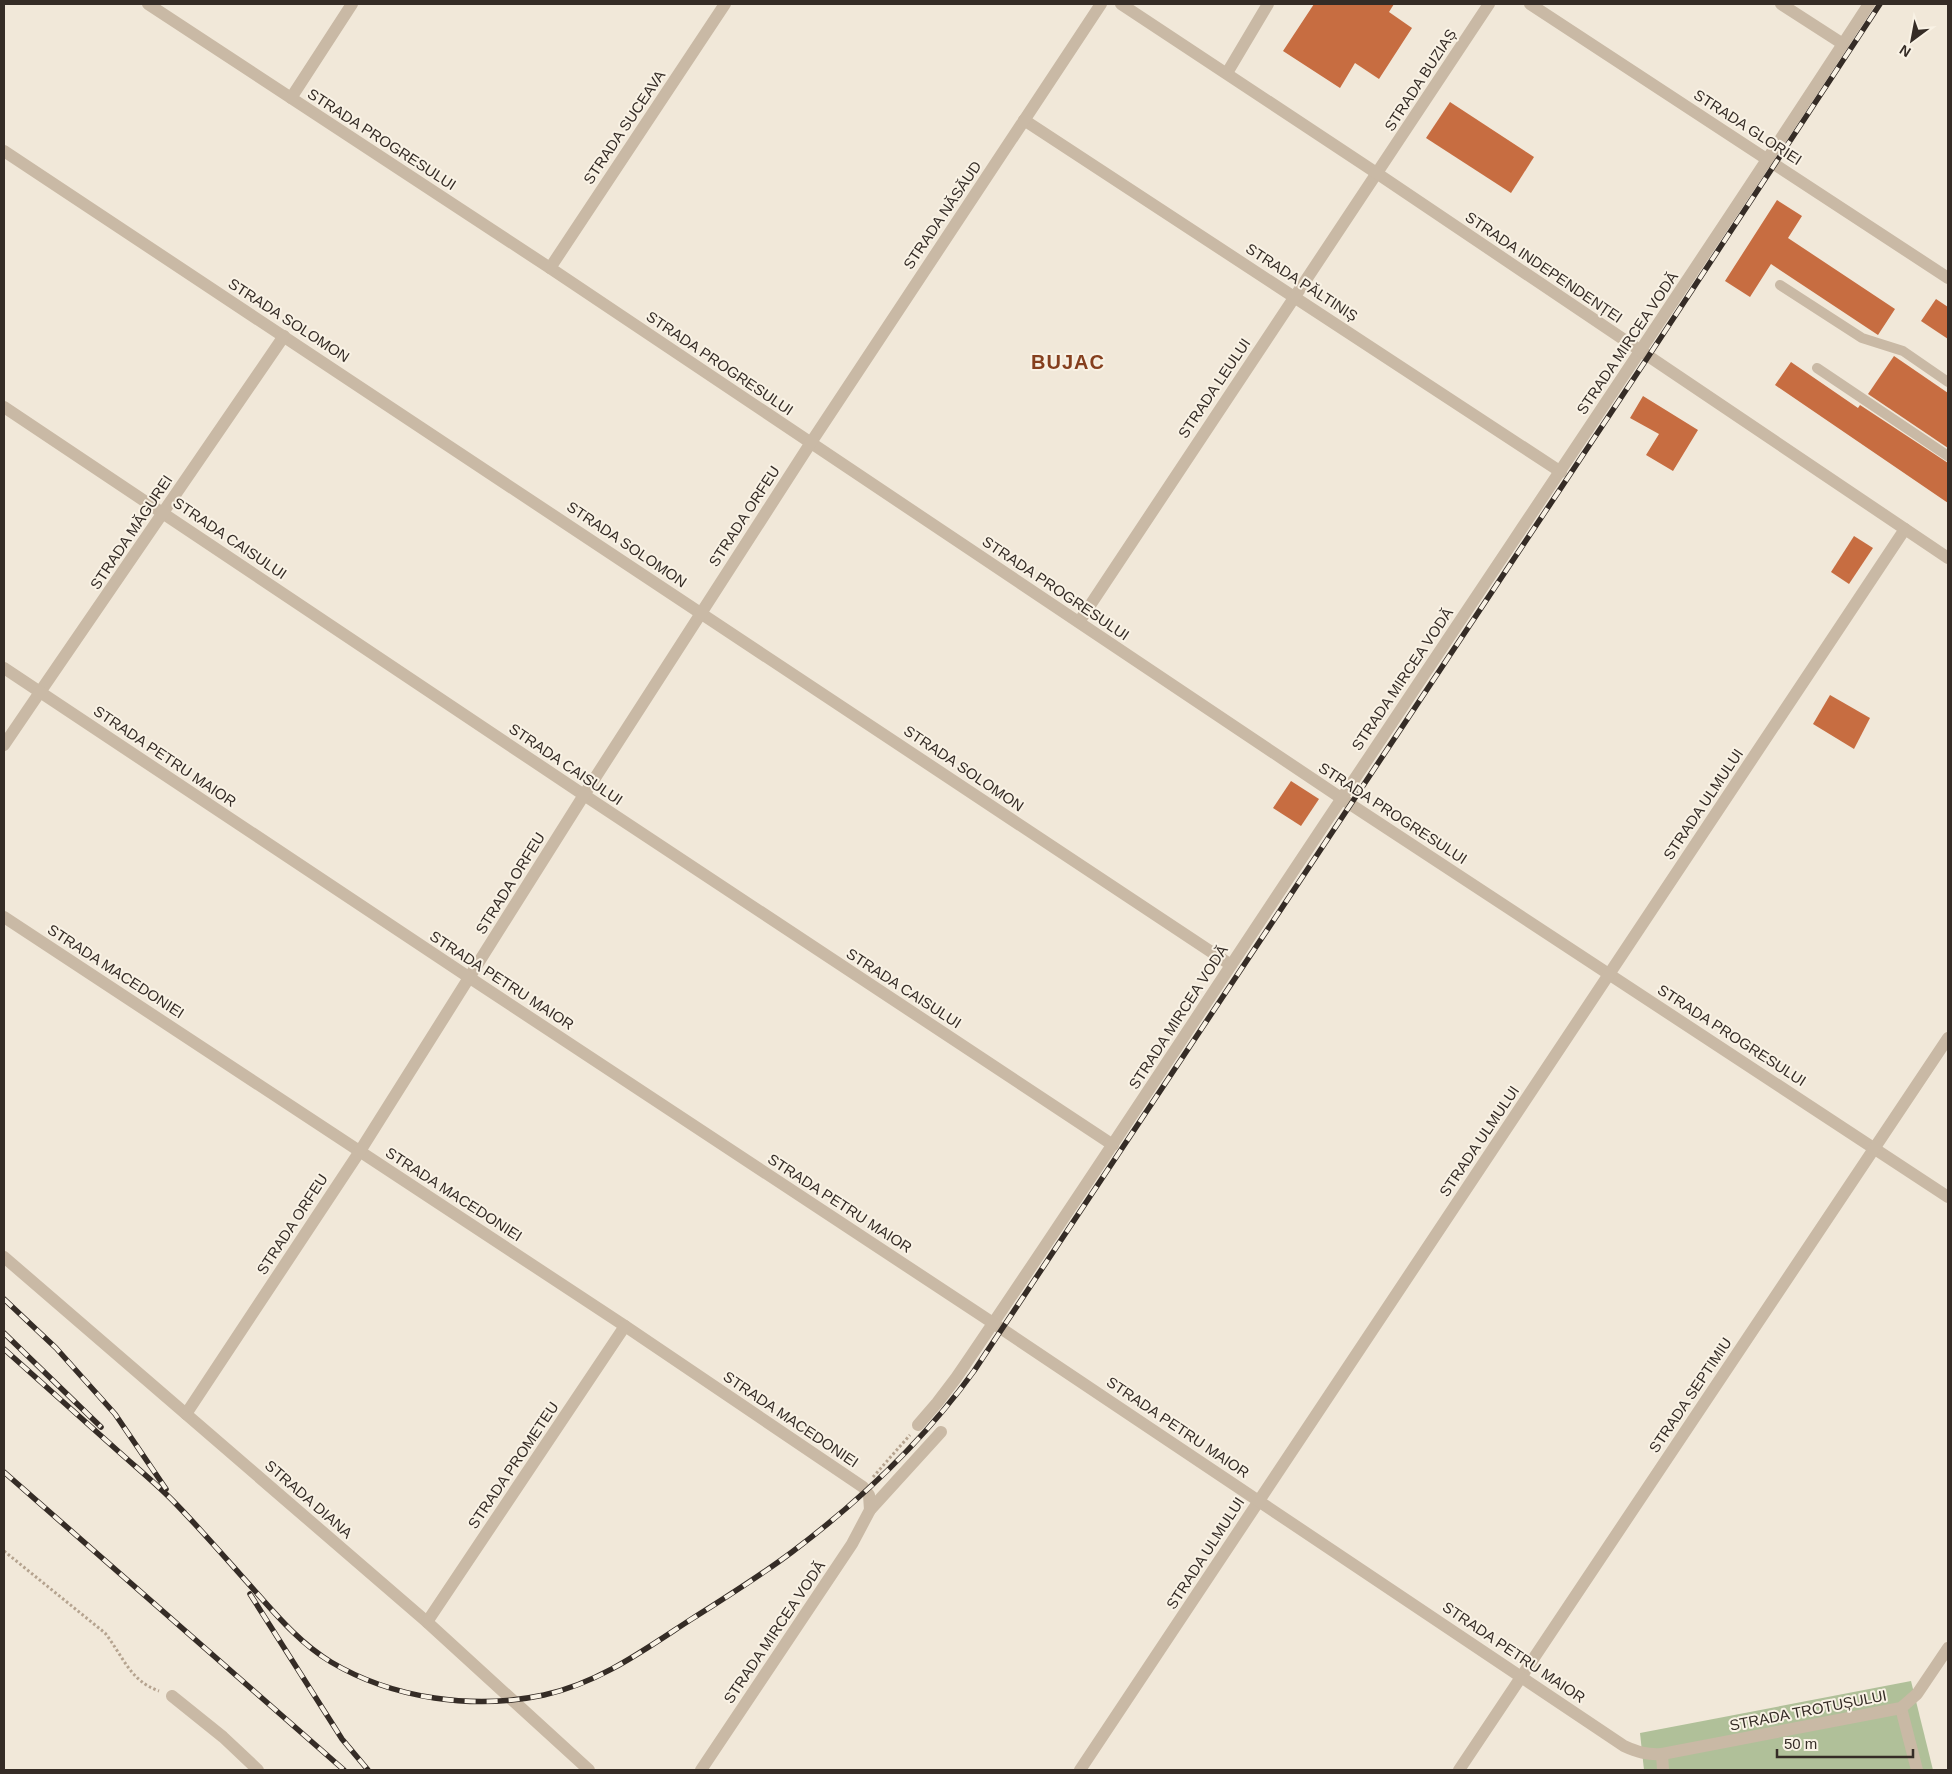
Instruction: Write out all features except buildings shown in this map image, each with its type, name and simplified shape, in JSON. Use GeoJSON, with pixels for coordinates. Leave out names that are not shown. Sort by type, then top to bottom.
{"type":"FeatureCollection","features":[{"type":"Feature","properties":{"kind":"street","name":"STRADA PROGRESULUI"},"geometry":{"type":"LineString","coordinates":[[148,4],[550,268],[810,444],[1342,798],[1948,1197]]}},
{"type":"Feature","properties":{"kind":"street"},"geometry":{"type":"LineString","coordinates":[[291,98],[352,4]]}},
{"type":"Feature","properties":{"kind":"street","name":"STRADA SUCEAVA"},"geometry":{"type":"LineString","coordinates":[[550,268],[725,4]]}},
{"type":"Feature","properties":{"kind":"street","name":"STRADA NĂSĂUD"},"geometry":{"type":"LineString","coordinates":[[810,444],[1101,4]]}},
{"type":"Feature","properties":{"kind":"street","name":"STRADA INDEPENDENȚEI"},"geometry":{"type":"LineString","coordinates":[[1121,4],[1378,174],[1948,558]]}},
{"type":"Feature","properties":{"kind":"street"},"geometry":{"type":"LineString","coordinates":[[1227,73],[1268,4]]}},
{"type":"Feature","properties":{"kind":"street","name":"STRADA BUZIAȘ"},"geometry":{"type":"LineString","coordinates":[[1378,174],[1489,4]]}},
{"type":"Feature","properties":{"kind":"street","name":"STRADA GLORIEI"},"geometry":{"type":"LineString","coordinates":[[1530,4],[1948,278]]}},
{"type":"Feature","properties":{"kind":"street"},"geometry":{"type":"LineString","coordinates":[[1782,4],[1843,44]]}},
{"type":"Feature","properties":{"kind":"street","name":"STRADA MIRCEA VODĂ"},"geometry":{"type":"LineString","coordinates":[[918,1424],[952,1384],[1113,1145],[1342,798],[1641,352],[1869,4]]}},
{"type":"Feature","properties":{"kind":"street","name":"STRADA PĂLTINIȘ"},"geometry":{"type":"LineString","coordinates":[[1024,120],[1561,472]]}},
{"type":"Feature","properties":{"kind":"street","name":"STRADA SOLOMON"},"geometry":{"type":"LineString","coordinates":[[4,151],[1232,964]]}},
{"type":"Feature","properties":{"kind":"street","name":"STRADA LEULUI"},"geometry":{"type":"LineString","coordinates":[[1079,622],[1378,174]]}},
{"type":"Feature","properties":{"kind":"street","name":"STRADA MĂGUREI"},"geometry":{"type":"LineString","coordinates":[[4,745],[284,336]]}},
{"type":"Feature","properties":{"kind":"street","name":"STRADA CAISULUI"},"geometry":{"type":"LineString","coordinates":[[4,407],[584,795],[1113,1145]]}},
{"type":"Feature","properties":{"kind":"street","name":"STRADA ORFEU"},"geometry":{"type":"LineString","coordinates":[[186,1414],[360,1151],[584,795],[810,444]]}},
{"type":"Feature","properties":{"kind":"street","name":"STRADA ULMULUI"},"geometry":{"type":"LineString","coordinates":[[1080,1770],[1905,529]]}},
{"type":"Feature","properties":{"kind":"street","name":"STRADA PETRU MAIOR"},"geometry":{"type":"LineString","coordinates":[[4,668],[993,1323],[1624,1746],[1637,1752],[1662,1754]]}},
{"type":"Feature","properties":{"kind":"street","name":"STRADA MACEDONIEI"},"geometry":{"type":"LineString","coordinates":[[4,917],[626,1326],[863,1487],[869,1495],[870,1510]]}},
{"type":"Feature","properties":{"kind":"street","name":"STRADA SEPTIMIU"},"geometry":{"type":"LineString","coordinates":[[1459,1770],[1948,1038]]}},
{"type":"Feature","properties":{"kind":"street","name":"STRADA DIANA"},"geometry":{"type":"LineString","coordinates":[[4,1257],[427,1622],[589,1770]]}},
{"type":"Feature","properties":{"kind":"street","name":"STRADA PROMETEU"},"geometry":{"type":"LineString","coordinates":[[427,1622],[626,1326]]}},
{"type":"Feature","properties":{"kind":"street","name":"STRADA MIRCEA VODĂ"},"geometry":{"type":"LineString","coordinates":[[701,1770],[852,1544],[870,1510],[941,1432]]}},
{"type":"Feature","properties":{"kind":"street","name":"STRADA TROTUȘULUI"},"geometry":{"type":"LineString","coordinates":[[1662,1754],[1901,1708],[1917,1694],[1948,1648]]}},
{"type":"Feature","properties":{"kind":"street"},"geometry":{"type":"LineString","coordinates":[[172,1696],[223,1737],[258,1770]]}},
{"type":"Feature","properties":{"kind":"street"},"geometry":{"type":"LineString","coordinates":[[1901,1708],[1916,1770]]}},
{"type":"Feature","properties":{"kind":"street"},"geometry":{"type":"LineString","coordinates":[[1662,1754],[1664,1770]]}},
{"type":"Feature","properties":{"kind":"lane"},"geometry":{"type":"LineString","coordinates":[[1780,285],[1862,338],[1903,351],[1948,382]]}},
{"type":"Feature","properties":{"kind":"lane"},"geometry":{"type":"LineString","coordinates":[[1817,368],[1948,456]]}},
{"type":"Feature","properties":{"kind":"path"},"geometry":{"type":"LineString","coordinates":[[863,1487],[877,1474],[918,1424]]}},
{"type":"Feature","properties":{"kind":"path"},"geometry":{"type":"LineString","coordinates":[[4,1551],[105,1633],[130,1670],[141,1682],[172,1696]]}},
{"type":"Feature","properties":{"kind":"green space"},"geometry":{"type":"Polygon","coordinates":[[[1911,1681],[1933,1770],[1644,1770],[1640,1733],[1911,1681]]]}},
{"type":"Feature","properties":{"kind":"railway"},"geometry":{"type":"LineString","coordinates":[[4,1349],[170,1498],[281,1620],[310,1647],[331,1662],[355,1675],[407,1693],[462,1701],[490,1701],[544,1695],[564,1690],[602,1674],[638,1654],[780,1561],[843,1511],[890,1468],[934,1421],[974,1371],[1648,357],[1880,4]]}},
{"type":"Feature","properties":{"kind":"railway"},"geometry":{"type":"LineString","coordinates":[[4,1299],[56,1348],[115,1414],[166,1489]]}},
{"type":"Feature","properties":{"kind":"railway"},"geometry":{"type":"LineString","coordinates":[[4,1333],[101,1427]]}},
{"type":"Feature","properties":{"kind":"railway"},"geometry":{"type":"LineString","coordinates":[[4,1472],[344,1770]]}},
{"type":"Feature","properties":{"kind":"railway"},"geometry":{"type":"LineString","coordinates":[[250,1594],[342,1739],[368,1770]]}},
{"type":"Feature","properties":{"kind":"district","name":"BUJAC"},"geometry":{"type":"Point","coordinates":[1068,362]}}]}
